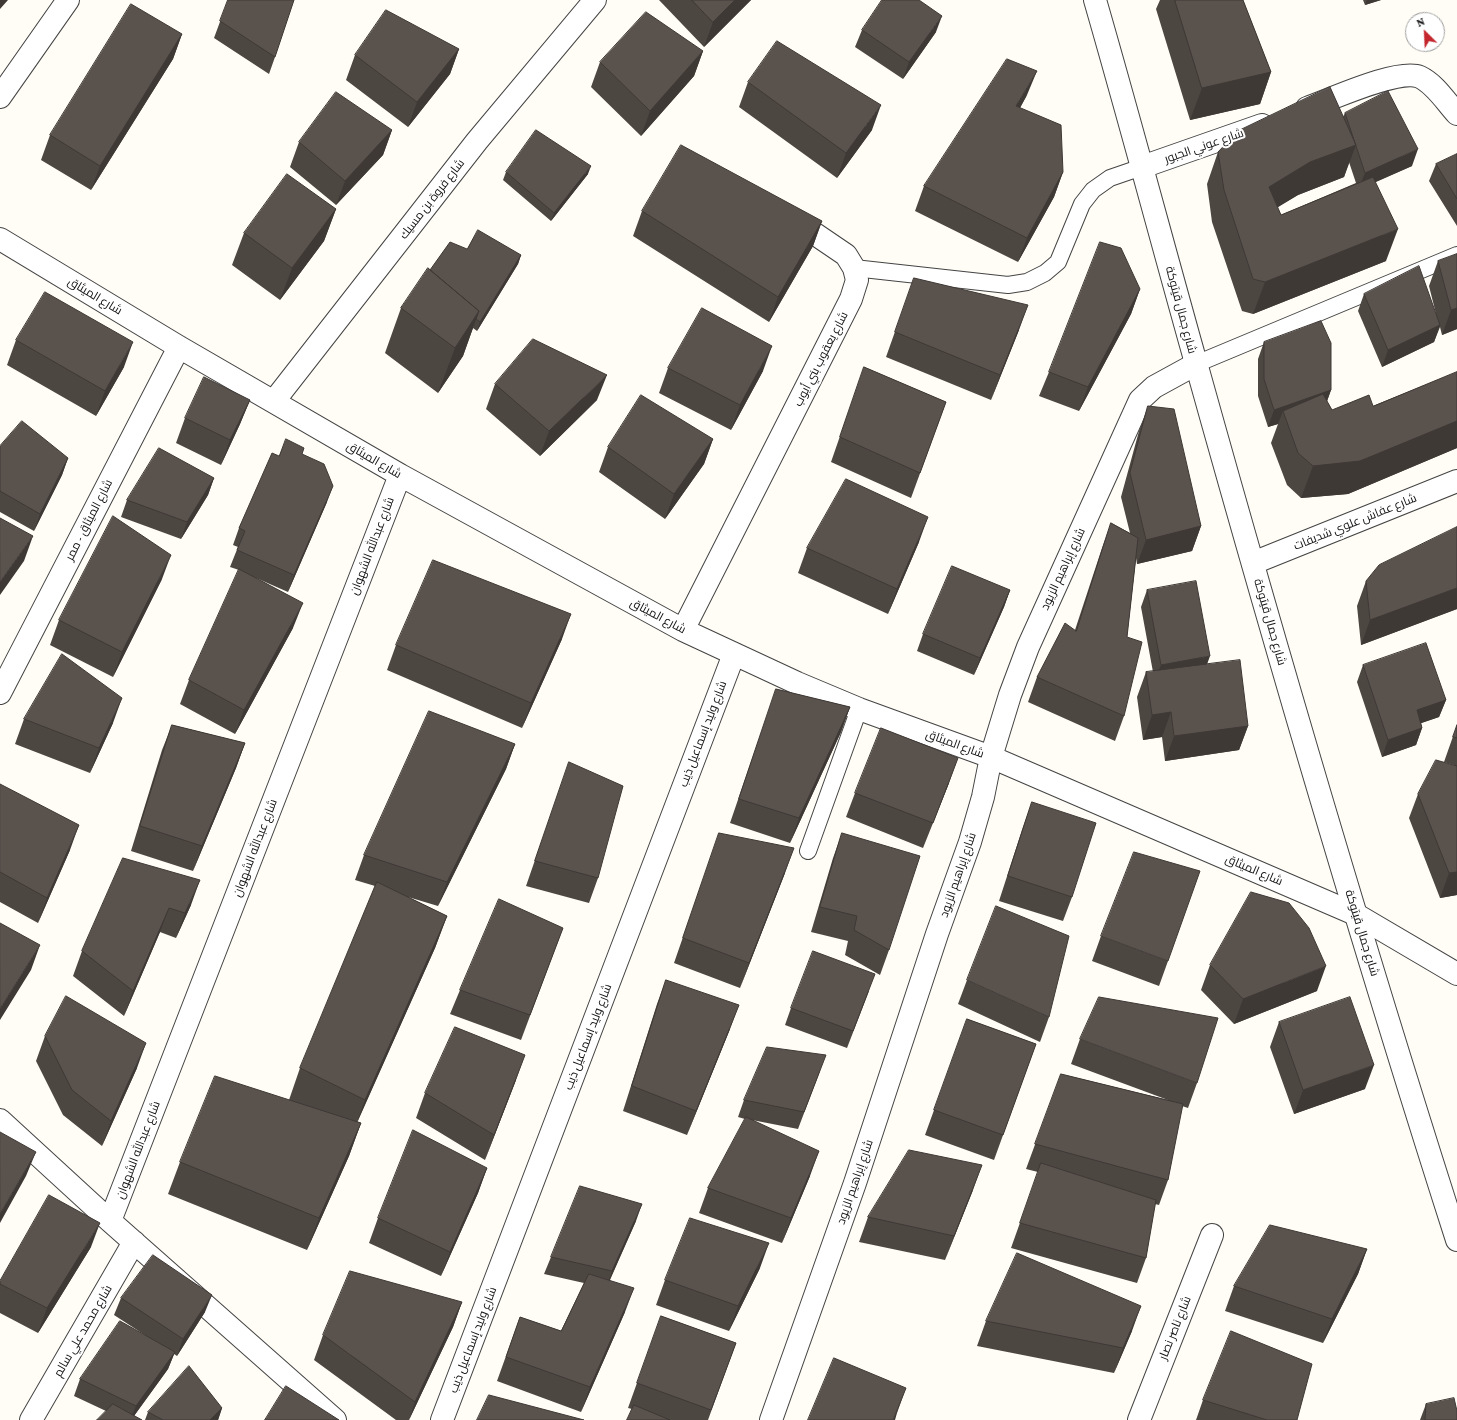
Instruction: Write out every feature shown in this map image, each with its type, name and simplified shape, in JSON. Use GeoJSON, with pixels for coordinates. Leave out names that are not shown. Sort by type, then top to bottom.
{"type":"FeatureCollection","features":[{"type":"Feature","properties":{"kind":"street"},"geometry":{"type":"LineString","coordinates":[[0,97],[68,0]]}},
{"type":"Feature","properties":{"kind":"street","name":"شارع فروة بن مسيك"},"geometry":{"type":"LineString","coordinates":[[274,401],[477,141],[595,0]]}},
{"type":"Feature","properties":{"kind":"street","name":"شارع جمال قيتوكة"},"geometry":{"type":"LineString","coordinates":[[1095,0],[1196,364],[1355,914],[1457,1240]]}},
{"type":"Feature","properties":{"kind":"street","name":"شارع عوني الجبور"},"geometry":{"type":"LineString","coordinates":[[1142,167],[1373,83],[1400,76],[1419,77],[1432,85],[1457,114]]}},
{"type":"Feature","properties":{"kind":"street"},"geometry":{"type":"LineString","coordinates":[[774,207],[846,255],[854,268]]}},
{"type":"Feature","properties":{"kind":"street","name":"شارع الميثاق"},"geometry":{"type":"LineString","coordinates":[[2,245],[400,475],[683,630],[859,709],[991,757],[1355,914],[1457,974]]}},
{"type":"Feature","properties":{"kind":"street","name":"شارع يعقوب بني أيوب"},"geometry":{"type":"LineString","coordinates":[[683,630],[851,299],[857,280],[854,268]]}},
{"type":"Feature","properties":{"kind":"street","name":"شارع الميثاق - ممر"},"geometry":{"type":"LineString","coordinates":[[0,692],[179,347]]}},
{"type":"Feature","properties":{"kind":"street","name":"شارع إبراهيم الزيود"},"geometry":{"type":"LineString","coordinates":[[771,1420],[855,1183],[937,934],[970,842],[983,797],[991,757],[1010,695],[1028,647],[1140,400],[1154,387],[1196,364]]}},
{"type":"Feature","properties":{"kind":"street","name":"شارع عبدالله الشهوان"},"geometry":{"type":"LineString","coordinates":[[110,1221],[400,475]]}},
{"type":"Feature","properties":{"kind":"street","name":"شارع عفاش علوي شديفات"},"geometry":{"type":"LineString","coordinates":[[1253,563],[1457,482]]}},
{"type":"Feature","properties":{"kind":"street","name":"شارع وليد إسماعيل ذيب"},"geometry":{"type":"LineString","coordinates":[[442,1420],[734,654]]}},
{"type":"Feature","properties":{"kind":"street"},"geometry":{"type":"LineString","coordinates":[[0,1120],[110,1221],[335,1420]]}},
{"type":"Feature","properties":{"kind":"street","name":"شارع ناصر نصار"},"geometry":{"type":"LineString","coordinates":[[1139,1420],[1212,1235]]}},
{"type":"Feature","properties":{"kind":"street","name":"شارع محمد علي سالم"},"geometry":{"type":"LineString","coordinates":[[32,1420],[134,1242]]}},
{"type":"Feature","properties":{"kind":"lane"},"geometry":{"type":"LineString","coordinates":[[854,268],[1008,285],[1027,282],[1045,273],[1058,262],[1082,204],[1093,190],[1110,178],[1142,167]]}},
{"type":"Feature","properties":{"kind":"lane"},"geometry":{"type":"LineString","coordinates":[[1196,364],[1457,255]]}},
{"type":"Feature","properties":{"kind":"lane"},"geometry":{"type":"LineString","coordinates":[[808,852],[859,709]]}},
{"type":"Feature","properties":{"kind":"building"},"geometry":{"type":"Polygon","coordinates":[[[228,0],[294,0],[275,57],[220,21],[228,0]]]}},
{"type":"Feature","properties":{"kind":"building"},"geometry":{"type":"Polygon","coordinates":[[[692,0],[735,0],[713,22],[692,0]]]}},
{"type":"Feature","properties":{"kind":"building"},"geometry":{"type":"Polygon","coordinates":[[[882,0],[919,0],[942,16],[909,62],[862,30],[882,0]]]}},
{"type":"Feature","properties":{"kind":"building"},"geometry":{"type":"Polygon","coordinates":[[[1175,0],[1243,0],[1271,72],[1202,88],[1175,0]]]}},
{"type":"Feature","properties":{"kind":"building"},"geometry":{"type":"Polygon","coordinates":[[[131,4],[182,34],[100,166],[50,135],[131,4]]]}},
{"type":"Feature","properties":{"kind":"building"},"geometry":{"type":"Polygon","coordinates":[[[386,10],[459,49],[417,102],[355,55],[386,10]]]}},
{"type":"Feature","properties":{"kind":"building"},"geometry":{"type":"Polygon","coordinates":[[[646,12],[703,51],[650,111],[600,62],[646,12]]]}},
{"type":"Feature","properties":{"kind":"building"},"geometry":{"type":"Polygon","coordinates":[[[777,41],[881,105],[846,153],[748,82],[777,41]]]}},
{"type":"Feature","properties":{"kind":"building"},"geometry":{"type":"Polygon","coordinates":[[[1007,59],[1037,71],[1016,106],[1061,125],[1063,172],[1027,238],[924,186],[1007,59]]]}},
{"type":"Feature","properties":{"kind":"building"},"geometry":{"type":"Polygon","coordinates":[[[1330,87],[1356,145],[1310,162],[1269,187],[1281,215],[1373,177],[1398,229],[1265,282],[1253,279],[1224,190],[1218,152],[1238,131],[1330,87]]]}},
{"type":"Feature","properties":{"kind":"building"},"geometry":{"type":"Polygon","coordinates":[[[1388,91],[1418,149],[1365,173],[1345,113],[1388,91]]]}},
{"type":"Feature","properties":{"kind":"building"},"geometry":{"type":"Polygon","coordinates":[[[336,92],[392,130],[345,181],[299,142],[336,92]]]}},
{"type":"Feature","properties":{"kind":"building"},"geometry":{"type":"Polygon","coordinates":[[[536,130],[591,166],[554,213],[506,172],[536,130]]]}},
{"type":"Feature","properties":{"kind":"building"},"geometry":{"type":"Polygon","coordinates":[[[681,145],[822,221],[778,297],[642,211],[681,145]]]}},
{"type":"Feature","properties":{"kind":"building"},"geometry":{"type":"Polygon","coordinates":[[[1457,154],[1457,199],[1436,164],[1457,154]]]}},
{"type":"Feature","properties":{"kind":"building"},"geometry":{"type":"Polygon","coordinates":[[[287,174],[336,209],[292,268],[244,233],[287,174]]]}},
{"type":"Feature","properties":{"kind":"building"},"geometry":{"type":"Polygon","coordinates":[[[478,230],[521,255],[480,322],[476,319],[479,311],[430,270],[450,242],[467,249],[478,230]]]}},
{"type":"Feature","properties":{"kind":"building"},"geometry":{"type":"Polygon","coordinates":[[[1100,242],[1121,248],[1140,289],[1088,387],[1049,372],[1100,242]]]}},
{"type":"Feature","properties":{"kind":"building"},"geometry":{"type":"Polygon","coordinates":[[[1457,254],[1457,308],[1451,310],[1438,261],[1457,254]]]}},
{"type":"Feature","properties":{"kind":"building"},"geometry":{"type":"Polygon","coordinates":[[[1419,266],[1440,325],[1388,350],[1364,294],[1419,266]]]}},
{"type":"Feature","properties":{"kind":"building"},"geometry":{"type":"Polygon","coordinates":[[[428,268],[479,311],[455,348],[401,308],[428,268]]]}},
{"type":"Feature","properties":{"kind":"building"},"geometry":{"type":"Polygon","coordinates":[[[914,278],[1028,305],[1000,375],[895,332],[914,278]]]}},
{"type":"Feature","properties":{"kind":"building"},"geometry":{"type":"Polygon","coordinates":[[[45,292],[133,342],[105,391],[16,340],[45,292]]]}},
{"type":"Feature","properties":{"kind":"building"},"geometry":{"type":"Polygon","coordinates":[[[702,308],[772,346],[740,405],[668,368],[702,308]]]}},
{"type":"Feature","properties":{"kind":"building"},"geometry":{"type":"Polygon","coordinates":[[[1321,321],[1331,343],[1331,390],[1274,410],[1264,379],[1264,342],[1321,321]]]}},
{"type":"Feature","properties":{"kind":"building"},"geometry":{"type":"Polygon","coordinates":[[[533,339],[607,375],[549,431],[495,384],[533,339]]]}},
{"type":"Feature","properties":{"kind":"building"},"geometry":{"type":"Polygon","coordinates":[[[864,367],[946,402],[920,473],[840,437],[864,367]]]}},
{"type":"Feature","properties":{"kind":"building"},"geometry":{"type":"Polygon","coordinates":[[[1457,372],[1457,421],[1360,461],[1313,466],[1298,453],[1283,411],[1323,394],[1332,410],[1369,395],[1373,406],[1457,372]]]}},
{"type":"Feature","properties":{"kind":"building"},"geometry":{"type":"Polygon","coordinates":[[[204,377],[250,400],[230,440],[185,418],[204,377]]]}},
{"type":"Feature","properties":{"kind":"building"},"geometry":{"type":"Polygon","coordinates":[[[641,395],[713,439],[674,494],[608,447],[641,395]]]}},
{"type":"Feature","properties":{"kind":"building"},"geometry":{"type":"Polygon","coordinates":[[[1148,406],[1174,409],[1201,526],[1146,540],[1130,473],[1148,406]]]}},
{"type":"Feature","properties":{"kind":"building"},"geometry":{"type":"Polygon","coordinates":[[[22,421],[68,458],[40,514],[0,491],[0,446],[22,421]]]}},
{"type":"Feature","properties":{"kind":"building"},"geometry":{"type":"Polygon","coordinates":[[[286,439],[304,448],[302,454],[324,464],[333,486],[294,575],[237,550],[245,531],[239,528],[272,453],[279,456],[286,439]]]}},
{"type":"Feature","properties":{"kind":"building"},"geometry":{"type":"Polygon","coordinates":[[[159,448],[214,478],[187,522],[127,500],[159,448]]]}},
{"type":"Feature","properties":{"kind":"building"},"geometry":{"type":"Polygon","coordinates":[[[846,479],[928,517],[897,589],[807,548],[846,479]]]}},
{"type":"Feature","properties":{"kind":"building"},"geometry":{"type":"Polygon","coordinates":[[[113,516],[171,555],[122,652],[59,620],[113,516]]]}},
{"type":"Feature","properties":{"kind":"building"},"geometry":{"type":"Polygon","coordinates":[[[0,518],[33,536],[0,582],[0,518]]]}},
{"type":"Feature","properties":{"kind":"building"},"geometry":{"type":"Polygon","coordinates":[[[1111,523],[1138,538],[1127,637],[1142,642],[1124,716],[1037,677],[1065,623],[1076,631],[1111,523]]]}},
{"type":"Feature","properties":{"kind":"building"},"geometry":{"type":"Polygon","coordinates":[[[1457,527],[1457,588],[1370,620],[1366,581],[1379,565],[1457,527]]]}},
{"type":"Feature","properties":{"kind":"building"},"geometry":{"type":"Polygon","coordinates":[[[433,560],[571,614],[531,703],[396,645],[433,560]]]}},
{"type":"Feature","properties":{"kind":"building"},"geometry":{"type":"Polygon","coordinates":[[[952,566],[1010,590],[980,658],[923,634],[952,566]]]}},
{"type":"Feature","properties":{"kind":"building"},"geometry":{"type":"Polygon","coordinates":[[[239,569],[303,603],[244,710],[189,680],[239,569]]]}},
{"type":"Feature","properties":{"kind":"building"},"geometry":{"type":"Polygon","coordinates":[[[1196,581],[1210,656],[1161,665],[1147,590],[1196,581]]]}},
{"type":"Feature","properties":{"kind":"building"},"geometry":{"type":"Polygon","coordinates":[[[1426,643],[1446,700],[1417,710],[1422,728],[1388,740],[1363,665],[1426,643]]]}},
{"type":"Feature","properties":{"kind":"building"},"geometry":{"type":"Polygon","coordinates":[[[62,654],[122,698],[99,748],[24,719],[62,654]]]}},
{"type":"Feature","properties":{"kind":"building"},"geometry":{"type":"Polygon","coordinates":[[[1240,660],[1248,726],[1174,736],[1171,712],[1152,715],[1146,672],[1240,660]]]}},
{"type":"Feature","properties":{"kind":"building"},"geometry":{"type":"Polygon","coordinates":[[[776,689],[850,707],[799,818],[739,799],[776,689]]]}},
{"type":"Feature","properties":{"kind":"building"},"geometry":{"type":"Polygon","coordinates":[[[429,711],[515,744],[447,882],[364,855],[429,711]]]}},
{"type":"Feature","properties":{"kind":"building"},"geometry":{"type":"Polygon","coordinates":[[[172,725],[245,743],[202,846],[140,826],[172,725]]]}},
{"type":"Feature","properties":{"kind":"building"},"geometry":{"type":"Polygon","coordinates":[[[1457,725],[1457,738],[1453,737],[1457,725]]]}},
{"type":"Feature","properties":{"kind":"building"},"geometry":{"type":"Polygon","coordinates":[[[881,728],[958,758],[933,823],[855,793],[881,728]]]}},
{"type":"Feature","properties":{"kind":"building"},"geometry":{"type":"Polygon","coordinates":[[[1436,760],[1457,766],[1457,872],[1449,873],[1418,794],[1436,760]]]}},
{"type":"Feature","properties":{"kind":"building"},"geometry":{"type":"Polygon","coordinates":[[[569,762],[623,786],[598,878],[535,861],[569,762]]]}},
{"type":"Feature","properties":{"kind":"building"},"geometry":{"type":"Polygon","coordinates":[[[0,784],[79,825],[47,898],[0,872],[0,784]]]}},
{"type":"Feature","properties":{"kind":"building"},"geometry":{"type":"Polygon","coordinates":[[[1032,802],[1096,823],[1072,897],[1008,876],[1032,802]]]}},
{"type":"Feature","properties":{"kind":"building"},"geometry":{"type":"Polygon","coordinates":[[[719,833],[794,848],[749,963],[683,938],[719,833]]]}},
{"type":"Feature","properties":{"kind":"building"},"geometry":{"type":"Polygon","coordinates":[[[842,833],[920,856],[889,950],[854,930],[857,916],[820,907],[842,833]]]}},
{"type":"Feature","properties":{"kind":"building"},"geometry":{"type":"Polygon","coordinates":[[[1134,852],[1200,871],[1168,961],[1101,936],[1134,852]]]}},
{"type":"Feature","properties":{"kind":"building"},"geometry":{"type":"Polygon","coordinates":[[[123,858],[200,880],[185,913],[169,908],[133,991],[82,951],[123,858]]]}},
{"type":"Feature","properties":{"kind":"building"},"geometry":{"type":"Polygon","coordinates":[[[377,882],[447,916],[365,1100],[300,1068],[377,882]]]}},
{"type":"Feature","properties":{"kind":"building"},"geometry":{"type":"Polygon","coordinates":[[[1251,892],[1289,903],[1309,928],[1326,966],[1243,999],[1210,965],[1251,892]]]}},
{"type":"Feature","properties":{"kind":"building"},"geometry":{"type":"Polygon","coordinates":[[[499,899],[563,928],[530,1015],[460,990],[499,899]]]}},
{"type":"Feature","properties":{"kind":"building"},"geometry":{"type":"Polygon","coordinates":[[[996,906],[1069,936],[1049,1017],[967,980],[996,906]]]}},
{"type":"Feature","properties":{"kind":"building"},"geometry":{"type":"Polygon","coordinates":[[[0,923],[40,945],[0,1009],[0,923]]]}},
{"type":"Feature","properties":{"kind":"building"},"geometry":{"type":"Polygon","coordinates":[[[813,951],[875,974],[853,1031],[791,1008],[813,951]]]}},
{"type":"Feature","properties":{"kind":"building"},"geometry":{"type":"Polygon","coordinates":[[[666,980],[739,1005],[696,1111],[632,1086],[666,980]]]}},
{"type":"Feature","properties":{"kind":"building"},"geometry":{"type":"Polygon","coordinates":[[[66,996],[146,1043],[111,1121],[72,1090],[45,1036],[66,996]]]}},
{"type":"Feature","properties":{"kind":"building"},"geometry":{"type":"Polygon","coordinates":[[[1099,997],[1218,1018],[1197,1083],[1080,1039],[1099,997]]]}},
{"type":"Feature","properties":{"kind":"building"},"geometry":{"type":"Polygon","coordinates":[[[1350,997],[1374,1065],[1303,1090],[1279,1022],[1350,997]]]}},
{"type":"Feature","properties":{"kind":"building"},"geometry":{"type":"Polygon","coordinates":[[[967,1019],[1036,1044],[1003,1135],[934,1110],[967,1019]]]}},
{"type":"Feature","properties":{"kind":"building"},"geometry":{"type":"Polygon","coordinates":[[[455,1027],[525,1055],[494,1135],[425,1093],[455,1027]]]}},
{"type":"Feature","properties":{"kind":"building"},"geometry":{"type":"Polygon","coordinates":[[[767,1047],[826,1055],[804,1112],[744,1100],[767,1047]]]}},
{"type":"Feature","properties":{"kind":"building"},"geometry":{"type":"Polygon","coordinates":[[[1061,1074],[1183,1104],[1168,1180],[1035,1144],[1061,1074]]]}},
{"type":"Feature","properties":{"kind":"building"},"geometry":{"type":"Polygon","coordinates":[[[215,1076],[361,1123],[319,1218],[180,1162],[215,1076]]]}},
{"type":"Feature","properties":{"kind":"building"},"geometry":{"type":"Polygon","coordinates":[[[746,1117],[819,1151],[791,1218],[708,1188],[746,1117]]]}},
{"type":"Feature","properties":{"kind":"building"},"geometry":{"type":"Polygon","coordinates":[[[413,1130],[487,1168],[450,1252],[378,1218],[413,1130]]]}},
{"type":"Feature","properties":{"kind":"building"},"geometry":{"type":"Polygon","coordinates":[[[0,1132],[36,1152],[0,1214],[0,1132]]]}},
{"type":"Feature","properties":{"kind":"building"},"geometry":{"type":"Polygon","coordinates":[[[909,1150],[982,1165],[954,1236],[868,1217],[909,1150]]]}},
{"type":"Feature","properties":{"kind":"building"},"geometry":{"type":"Polygon","coordinates":[[[1041,1163],[1156,1200],[1146,1258],[1020,1223],[1041,1163]]]}},
{"type":"Feature","properties":{"kind":"building"},"geometry":{"type":"Polygon","coordinates":[[[580,1186],[642,1204],[612,1271],[551,1257],[580,1186]]]}},
{"type":"Feature","properties":{"kind":"building"},"geometry":{"type":"Polygon","coordinates":[[[49,1195],[100,1223],[47,1308],[0,1284],[0,1281],[49,1195]]]}},
{"type":"Feature","properties":{"kind":"building"},"geometry":{"type":"Polygon","coordinates":[[[690,1218],[769,1243],[738,1306],[665,1280],[690,1218]]]}},
{"type":"Feature","properties":{"kind":"building"},"geometry":{"type":"Polygon","coordinates":[[[1270,1225],[1367,1249],[1332,1319],[1234,1286],[1270,1225]]]}},
{"type":"Feature","properties":{"kind":"building"},"geometry":{"type":"Polygon","coordinates":[[[1017,1253],[1141,1306],[1123,1348],[986,1321],[1017,1253]]]}},
{"type":"Feature","properties":{"kind":"building"},"geometry":{"type":"Polygon","coordinates":[[[153,1255],[212,1295],[183,1339],[121,1298],[153,1255]]]}},
{"type":"Feature","properties":{"kind":"building"},"geometry":{"type":"Polygon","coordinates":[[[350,1271],[462,1302],[415,1402],[323,1335],[350,1271]]]}},
{"type":"Feature","properties":{"kind":"building"},"geometry":{"type":"Polygon","coordinates":[[[589,1274],[634,1288],[590,1387],[506,1357],[520,1317],[561,1331],[589,1274]]]}},
{"type":"Feature","properties":{"kind":"building"},"geometry":{"type":"Polygon","coordinates":[[[661,1316],[736,1343],[711,1410],[637,1383],[661,1316]]]}},
{"type":"Feature","properties":{"kind":"building"},"geometry":{"type":"Polygon","coordinates":[[[120,1321],[175,1352],[136,1406],[80,1379],[120,1321]]]}},
{"type":"Feature","properties":{"kind":"building"},"geometry":{"type":"Polygon","coordinates":[[[1231,1331],[1312,1364],[1297,1420],[1267,1420],[1203,1400],[1231,1331]]]}},
{"type":"Feature","properties":{"kind":"building"},"geometry":{"type":"Polygon","coordinates":[[[834,1358],[906,1388],[893,1420],[808,1420],[834,1358]]]}},
{"type":"Feature","properties":{"kind":"building"},"geometry":{"type":"Polygon","coordinates":[[[189,1366],[222,1408],[210,1420],[163,1420],[148,1412],[189,1366]]]}},
{"type":"Feature","properties":{"kind":"building"},"geometry":{"type":"Polygon","coordinates":[[[286,1386],[339,1420],[265,1420],[286,1386]]]}},
{"type":"Feature","properties":{"kind":"building"},"geometry":{"type":"Polygon","coordinates":[[[489,1395],[584,1420],[477,1420],[489,1395]]]}},
{"type":"Feature","properties":{"kind":"building"},"geometry":{"type":"Polygon","coordinates":[[[1454,1398],[1457,1411],[1457,1420],[1425,1420],[1426,1404],[1454,1398]]]}},
{"type":"Feature","properties":{"kind":"building"},"geometry":{"type":"Polygon","coordinates":[[[113,1404],[142,1420],[97,1420],[113,1404]]]}},
{"type":"Feature","properties":{"kind":"building"},"geometry":{"type":"Polygon","coordinates":[[[634,1405],[670,1420],[627,1420],[634,1405]]]}}]}
